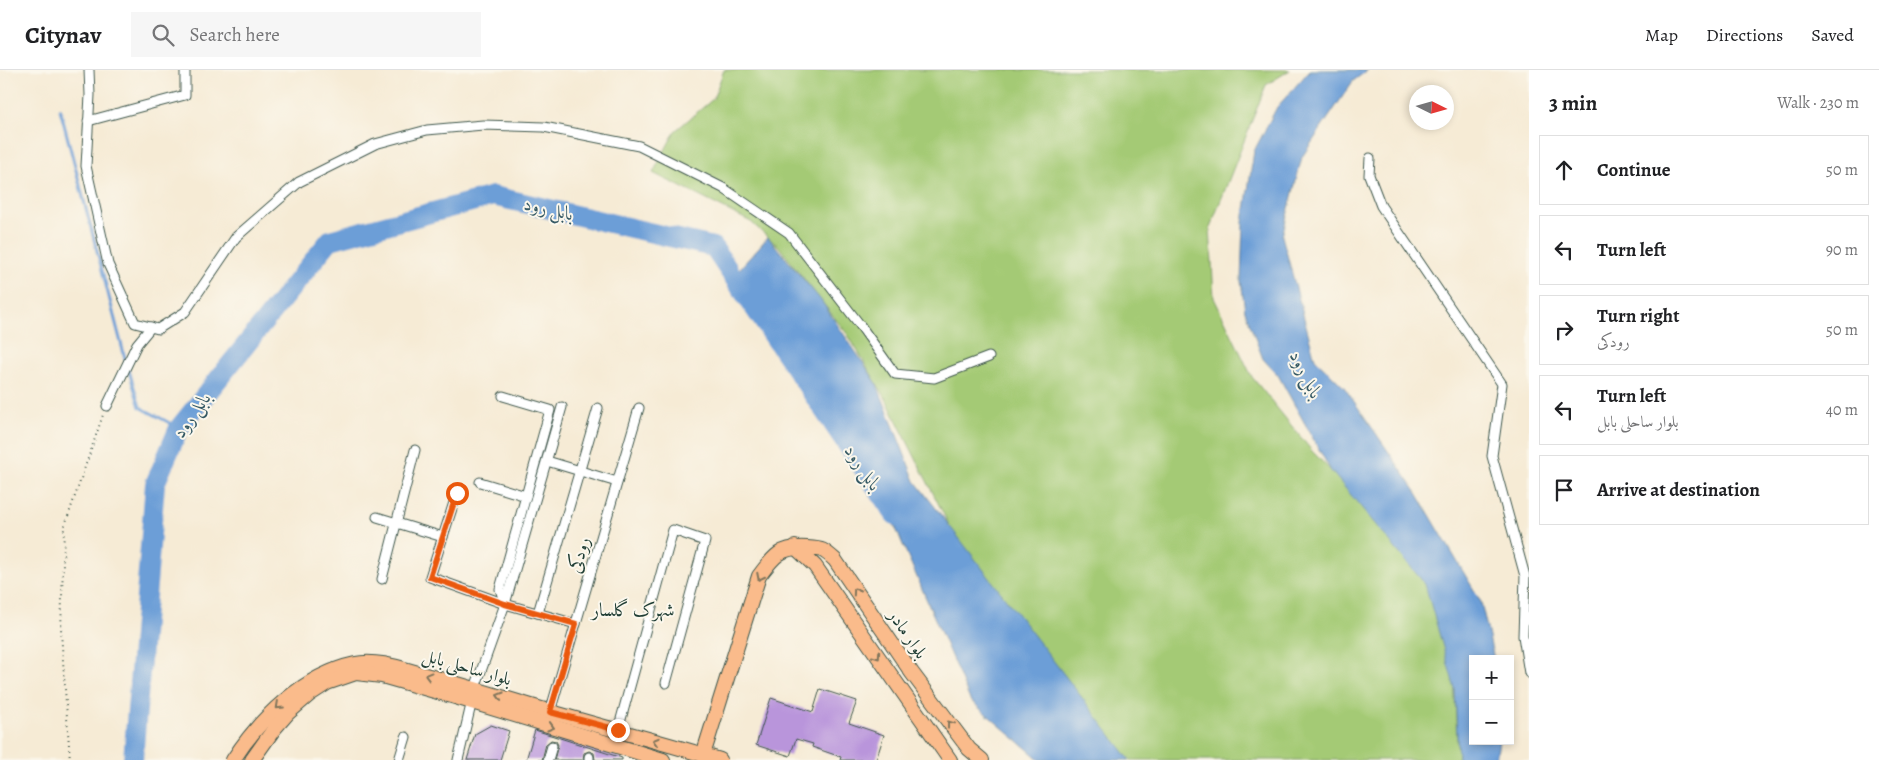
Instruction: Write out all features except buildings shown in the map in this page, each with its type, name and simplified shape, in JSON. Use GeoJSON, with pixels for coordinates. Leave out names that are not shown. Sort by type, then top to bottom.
{"type":"FeatureCollection","features":[{"type":"Feature","properties":{"kind":"main road"},"geometry":{"type":"LineString","coordinates":[[704,755],[759,576],[773,558],[785,550],[795,547],[814,566],[950,760]]}},
{"type":"Feature","properties":{"kind":"main road","name":"بلوار مادر"},"geometry":{"type":"LineString","coordinates":[[795,547],[823,549],[835,560],[912,674],[969,749],[982,760]]}},
{"type":"Feature","properties":{"kind":"main road","name":"بلوار ساحلی بابل"},"geometry":{"type":"LineString","coordinates":[[233,760],[280,704],[320,676],[356,663],[385,664],[475,688],[550,712],[720,760]]}},
{"type":"Feature","properties":{"kind":"main road","name":"بلوار ساحلی بابل"},"geometry":{"type":"LineString","coordinates":[[252,760],[274,728],[310,694],[327,683],[356,673],[382,676],[662,760]]}},
{"type":"Feature","properties":{"kind":"street"},"geometry":{"type":"LineString","coordinates":[[89,70],[86,166],[108,264],[135,323],[158,329],[185,312],[236,237],[299,182],[375,144],[427,130],[483,124],[544,127],[639,146],[723,188],[789,233],[895,374],[934,378],[989,357]]}},
{"type":"Feature","properties":{"kind":"street"},"geometry":{"type":"LineString","coordinates":[[88,121],[185,95],[184,70]]}},
{"type":"Feature","properties":{"kind":"street"},"geometry":{"type":"LineString","coordinates":[[1370,158],[1369,175],[1380,206],[1502,384],[1492,456],[1525,576],[1523,636],[1529,673]]}},
{"type":"Feature","properties":{"kind":"street"},"geometry":{"type":"LineString","coordinates":[[107,406],[137,344],[151,327]]}},
{"type":"Feature","properties":{"kind":"street"},"geometry":{"type":"LineString","coordinates":[[503,396],[550,410],[500,589],[505,604]]}},
{"type":"Feature","properties":{"kind":"street"},"geometry":{"type":"LineString","coordinates":[[458,760],[475,688],[505,604],[562,406]]}},
{"type":"Feature","properties":{"kind":"street"},"geometry":{"type":"LineString","coordinates":[[538,613],[598,408]]}},
{"type":"Feature","properties":{"kind":"street","name":"رودکی"},"geometry":{"type":"LineString","coordinates":[[550,712],[639,408]]}},
{"type":"Feature","properties":{"kind":"street"},"geometry":{"type":"LineString","coordinates":[[382,579],[395,522],[415,450]]}},
{"type":"Feature","properties":{"kind":"street"},"geometry":{"type":"LineString","coordinates":[[546,460],[617,482]]}},
{"type":"Feature","properties":{"kind":"street"},"geometry":{"type":"LineString","coordinates":[[480,482],[526,496]]}},
{"type":"Feature","properties":{"kind":"street"},"geometry":{"type":"LineString","coordinates":[[457,493],[430,577],[505,604],[576,624]]}},
{"type":"Feature","properties":{"kind":"street"},"geometry":{"type":"LineString","coordinates":[[378,517],[443,538]]}},
{"type":"Feature","properties":{"kind":"street"},"geometry":{"type":"LineString","coordinates":[[618,730],[673,530],[705,541],[666,682]]}},
{"type":"Feature","properties":{"kind":"street"},"geometry":{"type":"LineString","coordinates":[[399,760],[406,737]]}},
{"type":"Feature","properties":{"kind":"street"},"geometry":{"type":"LineString","coordinates":[[548,760],[552,746]]}},
{"type":"Feature","properties":{"kind":"path"},"geometry":{"type":"LineString","coordinates":[[70,760],[61,632],[64,528],[107,406]]}},
{"type":"Feature","properties":{"kind":"green space"},"geometry":{"type":"Polygon","coordinates":[[[724,70],[1290,70],[1266,85],[1210,228],[1214,298],[1252,377],[1312,451],[1359,500],[1398,547],[1435,597],[1454,678],[1458,760],[1127,760],[968,563],[885,397],[848,335],[779,247],[751,222],[653,173],[675,131],[713,99],[724,70]]]}},
{"type":"Feature","properties":{"kind":"water"},"geometry":{"type":"Polygon","coordinates":[[[1310,70],[1368,70],[1353,81],[1302,157],[1282,236],[1315,359],[1344,387],[1417,493],[1481,602],[1493,655],[1469,655],[1469,745],[1498,745],[1496,760],[1458,760],[1455,689],[1425,584],[1331,471],[1278,375],[1263,359],[1245,311],[1241,281],[1243,222],[1254,151],[1277,107],[1310,70]]]}},
{"type":"Feature","properties":{"kind":"water"},"geometry":{"type":"Polygon","coordinates":[[[768,237],[820,299],[876,382],[915,481],[1130,760],[1040,760],[970,700],[881,494],[733,276],[768,237]]]}},
{"type":"Feature","properties":{"kind":"waterway"},"geometry":{"type":"LineString","coordinates":[[60,109],[126,362]]}},
{"type":"Feature","properties":{"kind":"waterway","name":"بابل رود"},"geometry":{"type":"LineString","coordinates":[[133,760],[155,484],[179,428],[330,240],[493,196],[713,247],[895,515]]}},
{"type":"Feature","properties":{"kind":"waterway"},"geometry":{"type":"LineString","coordinates":[[128,368],[140,407],[179,428]]}},
{"type":"Feature","properties":{"kind":"district","name":"شهرک گلسار"},"geometry":{"type":"Point","coordinates":[633,610]}},
{"type":"Feature","properties":{"kind":"route"},"geometry":{"type":"LineString","coordinates":[[457,493],[430,577],[505,604],[576,624],[550,712],[618,730]]}}]}
